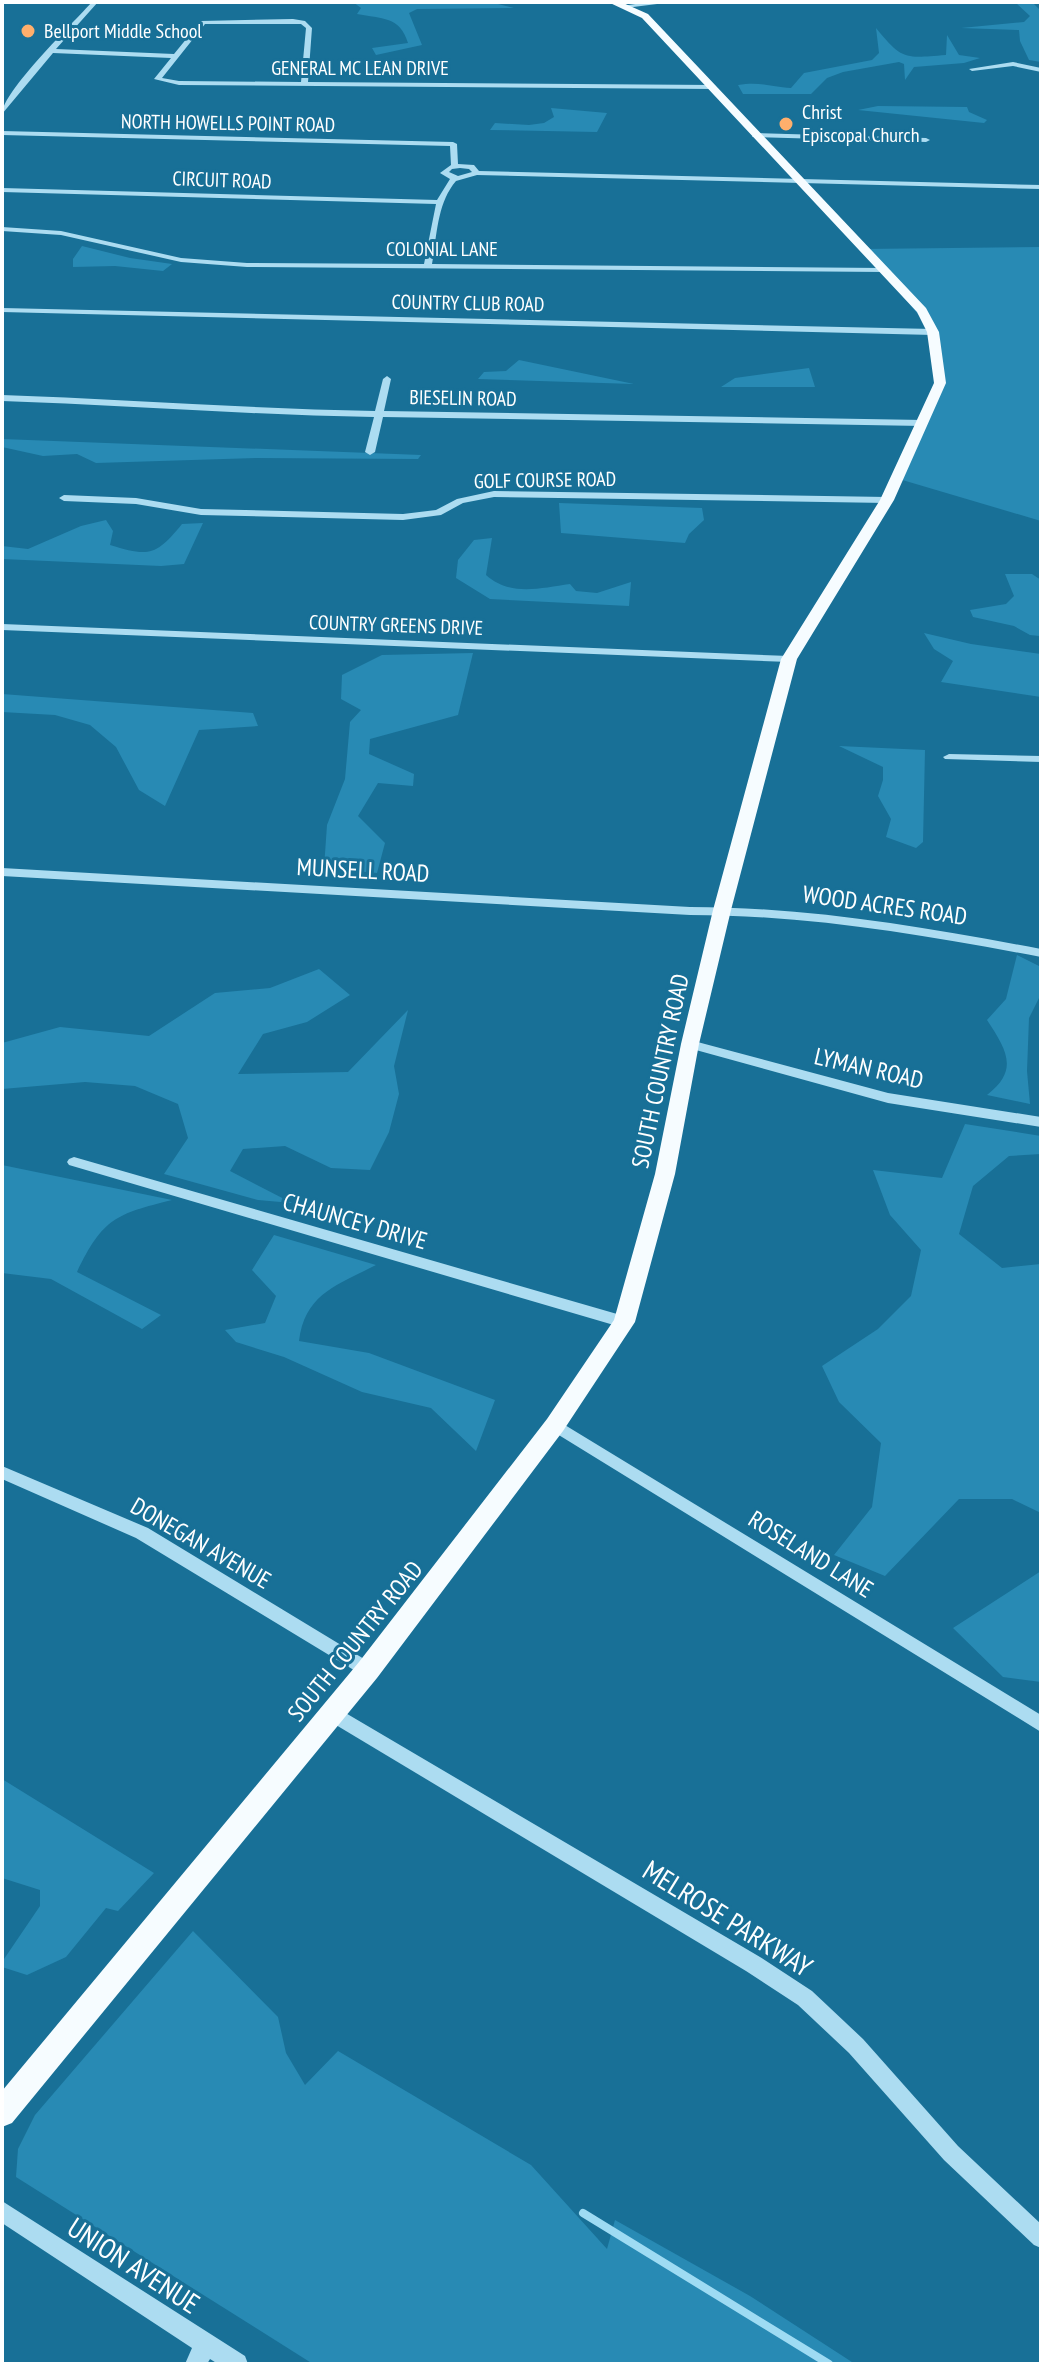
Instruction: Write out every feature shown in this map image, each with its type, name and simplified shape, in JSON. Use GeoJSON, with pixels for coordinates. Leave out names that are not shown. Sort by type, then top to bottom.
{"type":"FeatureCollection","features":[{"type":"Feature","properties":{"kind":"main road","name":"SOUTH COUNTRY ROAD"},"geometry":{"type":"LineString","coordinates":[[2,2113],[368,1670],[555,1425],[624,1322],[665,1174],[690,1044],[722,910],[789,659],[887,500],[940,383],[933,332],[922,311],[645,16],[613,2]]}},
{"type":"Feature","properties":{"kind":"street"},"geometry":{"type":"LineString","coordinates":[[2,112],[17,90],[95,2]]}},
{"type":"Feature","properties":{"kind":"street"},"geometry":{"type":"LineString","coordinates":[[625,6],[670,2]]}},
{"type":"Feature","properties":{"kind":"street"},"geometry":{"type":"LineString","coordinates":[[52,51],[174,56],[203,22],[303,22],[309,28],[304,84]]}},
{"type":"Feature","properties":{"kind":"street","name":"GENERAL MC LEAN DRIVE"},"geometry":{"type":"LineString","coordinates":[[174,56],[157,79],[179,83],[713,87]]}},
{"type":"Feature","properties":{"kind":"street"},"geometry":{"type":"LineString","coordinates":[[972,69],[1013,64],[1041,70]]}},
{"type":"Feature","properties":{"kind":"street"},"geometry":{"type":"LineString","coordinates":[[7,90],[17,90]]}},
{"type":"Feature","properties":{"kind":"street","name":"NORTH HOWELLS POINT ROAD"},"geometry":{"type":"LineString","coordinates":[[2,133],[453,144],[455,166]]}},
{"type":"Feature","properties":{"kind":"street"},"geometry":{"type":"LineString","coordinates":[[755,135],[926,140]]}},
{"type":"Feature","properties":{"kind":"street"},"geometry":{"type":"LineString","coordinates":[[477,173],[471,167],[455,166],[444,173],[455,178],[468,178],[477,173],[1041,187]]}},
{"type":"Feature","properties":{"kind":"street"},"geometry":{"type":"LineString","coordinates":[[427,267],[441,202],[447,185],[455,178]]}},
{"type":"Feature","properties":{"kind":"street","name":"CIRCUIT ROAD"},"geometry":{"type":"LineString","coordinates":[[2,190],[441,202]]}},
{"type":"Feature","properties":{"kind":"street","name":"COLONIAL LANE"},"geometry":{"type":"LineString","coordinates":[[2,229],[61,233],[142,253],[203,262],[884,270]]}},
{"type":"Feature","properties":{"kind":"street","name":"COUNTRY CLUB ROAD"},"geometry":{"type":"LineString","coordinates":[[2,310],[933,332]]}},
{"type":"Feature","properties":{"kind":"street"},"geometry":{"type":"LineString","coordinates":[[370,452],[387,379]]}},
{"type":"Feature","properties":{"kind":"street","name":"BIESELIN ROAD"},"geometry":{"type":"LineString","coordinates":[[2,398],[261,412],[923,423]]}},
{"type":"Feature","properties":{"kind":"street","name":"GOLF COURSE ROAD"},"geometry":{"type":"LineString","coordinates":[[64,498],[136,501],[201,512],[403,517],[438,513],[460,501],[494,494],[887,500]]}},
{"type":"Feature","properties":{"kind":"street","name":"COUNTRY GREENS DRIVE"},"geometry":{"type":"LineString","coordinates":[[2,627],[789,659]]}},
{"type":"Feature","properties":{"kind":"street"},"geometry":{"type":"LineString","coordinates":[[949,757],[1041,759]]}},
{"type":"Feature","properties":{"kind":"street","name":"MUNSELL ROAD"},"geometry":{"type":"LineString","coordinates":[[2,872],[722,910]]}},
{"type":"Feature","properties":{"kind":"street","name":"WOOD ACRES ROAD"},"geometry":{"type":"LineString","coordinates":[[722,910],[760,910],[919,929],[1041,953]]}},
{"type":"Feature","properties":{"kind":"street","name":"LYMAN ROAD"},"geometry":{"type":"LineString","coordinates":[[690,1044],[888,1098],[1041,1122]]}},
{"type":"Feature","properties":{"kind":"street","name":"CHAUNCEY DRIVE"},"geometry":{"type":"LineString","coordinates":[[74,1162],[624,1322]]}},
{"type":"Feature","properties":{"kind":"street","name":"ROSELAND LANE"},"geometry":{"type":"LineString","coordinates":[[555,1425],[1041,1724]]}},
{"type":"Feature","properties":{"kind":"street","name":"DONEGAN AVENUE"},"geometry":{"type":"LineString","coordinates":[[2,1472],[142,1533],[368,1670]]}},
{"type":"Feature","properties":{"kind":"street","name":"MELROSE PARKWAY"},"geometry":{"type":"LineString","coordinates":[[332,1713],[740,1955],[805,1998],[856,2046],[951,2153],[1041,2238]]}},
{"type":"Feature","properties":{"kind":"street","name":"UNION AVENUE"},"geometry":{"type":"LineString","coordinates":[[2,2211],[200,2354],[237,2364]]}},
{"type":"Feature","properties":{"kind":"shaded area"},"geometry":{"type":"Polygon","coordinates":[[[353,2],[490,2],[514,8],[417,9],[409,13],[422,45],[376,55],[372,48],[408,43],[405,34],[389,20],[357,14],[361,8],[353,2]]]}},
{"type":"Feature","properties":{"kind":"shaded area"},"geometry":{"type":"Polygon","coordinates":[[[1015,2],[1032,2],[1041,11],[1041,62],[1029,60],[1020,41],[1019,30],[961,28],[1024,22],[1030,16],[1015,2]]]}},
{"type":"Feature","properties":{"kind":"shaded area"},"geometry":{"type":"Polygon","coordinates":[[[876,28],[893,47],[906,55],[946,55],[947,35],[959,55],[980,58],[964,63],[914,67],[905,80],[904,64],[899,62],[843,72],[827,78],[811,94],[743,94],[738,85],[791,88],[804,73],[872,60],[879,53],[876,28]]]}},
{"type":"Feature","properties":{"kind":"shaded area"},"geometry":{"type":"Polygon","coordinates":[[[878,106],[967,107],[969,112],[987,120],[984,123],[858,110],[878,106]]]}},
{"type":"Feature","properties":{"kind":"shaded area"},"geometry":{"type":"Polygon","coordinates":[[[551,108],[607,113],[597,132],[490,130],[495,123],[544,123],[554,117],[551,108]]]}},
{"type":"Feature","properties":{"kind":"shaded area"},"geometry":{"type":"Polygon","coordinates":[[[82,246],[172,264],[163,271],[115,266],[73,267],[73,259],[82,246]]]}},
{"type":"Feature","properties":{"kind":"shaded area"},"geometry":{"type":"Polygon","coordinates":[[[1041,247],[1041,521],[899,479],[940,383],[933,332],[863,249],[1041,247]]]}},
{"type":"Feature","properties":{"kind":"shaded area"},"geometry":{"type":"Polygon","coordinates":[[[519,360],[634,384],[478,379],[484,372],[506,371],[519,360]]]}},
{"type":"Feature","properties":{"kind":"shaded area"},"geometry":{"type":"Polygon","coordinates":[[[809,368],[815,387],[721,387],[735,378],[809,368]]]}},
{"type":"Feature","properties":{"kind":"shaded area"},"geometry":{"type":"Polygon","coordinates":[[[2,439],[421,455],[418,459],[256,458],[96,463],[77,454],[43,456],[2,447],[2,439]]]}},
{"type":"Feature","properties":{"kind":"shaded area"},"geometry":{"type":"Polygon","coordinates":[[[559,503],[702,508],[704,520],[689,534],[685,543],[561,533],[559,503]]]}},
{"type":"Feature","properties":{"kind":"shaded area"},"geometry":{"type":"Polygon","coordinates":[[[106,520],[113,531],[110,545],[143,552],[158,548],[182,524],[203,523],[184,564],[161,566],[2,559],[2,546],[28,549],[81,526],[106,520]]]}},
{"type":"Feature","properties":{"kind":"shaded area"},"geometry":{"type":"Polygon","coordinates":[[[492,538],[486,575],[496,582],[516,589],[570,584],[576,591],[597,593],[631,582],[629,606],[490,599],[456,578],[458,560],[474,540],[492,538]]]}},
{"type":"Feature","properties":{"kind":"shaded area"},"geometry":{"type":"Polygon","coordinates":[[[1005,574],[1032,574],[1041,580],[1040,636],[1030,635],[1014,626],[973,617],[970,610],[1006,604],[1014,596],[1005,574]]]}},
{"type":"Feature","properties":{"kind":"shaded area"},"geometry":{"type":"Polygon","coordinates":[[[924,633],[971,644],[1041,654],[1041,697],[941,682],[953,661],[934,649],[924,633]]]}},
{"type":"Feature","properties":{"kind":"shaded area"},"geometry":{"type":"Polygon","coordinates":[[[473,653],[458,715],[370,739],[369,754],[414,774],[413,786],[378,783],[358,816],[385,843],[377,873],[324,868],[327,825],[345,779],[350,722],[361,710],[341,699],[342,675],[382,655],[473,653]]]}},
{"type":"Feature","properties":{"kind":"shaded area"},"geometry":{"type":"Polygon","coordinates":[[[2,694],[253,713],[258,726],[199,730],[165,806],[139,790],[116,747],[90,725],[55,715],[2,712],[2,694]]]}},
{"type":"Feature","properties":{"kind":"shaded area"},"geometry":{"type":"Polygon","coordinates":[[[839,746],[925,750],[923,842],[916,848],[886,837],[891,819],[878,796],[883,767],[839,746]]]}},
{"type":"Feature","properties":{"kind":"shaded area"},"geometry":{"type":"Polygon","coordinates":[[[1017,955],[1041,967],[1041,994],[1029,1018],[1027,1071],[1030,1104],[987,1095],[1004,1077],[1007,1068],[1000,1040],[987,1020],[1006,999],[1017,955]]]}},
{"type":"Feature","properties":{"kind":"shaded area"},"geometry":{"type":"Polygon","coordinates":[[[319,969],[350,995],[307,1022],[263,1034],[238,1074],[348,1072],[408,1010],[394,1066],[399,1094],[389,1132],[370,1170],[331,1168],[285,1146],[243,1149],[230,1171],[292,1203],[258,1200],[164,1174],[188,1138],[178,1104],[135,1086],[85,1082],[2,1089],[2,1043],[60,1027],[149,1036],[215,993],[270,988],[319,969]]]}},
{"type":"Feature","properties":{"kind":"shaded area"},"geometry":{"type":"Polygon","coordinates":[[[965,1124],[1041,1136],[1041,1154],[1009,1156],[973,1186],[959,1234],[1002,1268],[1041,1264],[1041,1513],[1012,1499],[959,1499],[885,1576],[834,1555],[872,1507],[881,1443],[839,1402],[822,1366],[878,1329],[911,1296],[921,1250],[890,1215],[873,1170],[942,1178],[965,1124]]]}},
{"type":"Feature","properties":{"kind":"shaded area"},"geometry":{"type":"Polygon","coordinates":[[[2,1165],[172,1200],[113,1221],[95,1240],[77,1272],[161,1315],[142,1329],[51,1279],[2,1273],[2,1165]]]}},
{"type":"Feature","properties":{"kind":"shaded area"},"geometry":{"type":"Polygon","coordinates":[[[274,1235],[376,1265],[337,1285],[316,1301],[302,1325],[299,1341],[369,1353],[495,1400],[476,1451],[431,1408],[362,1392],[284,1357],[236,1342],[225,1330],[265,1323],[276,1296],[252,1270],[274,1235]]]}},
{"type":"Feature","properties":{"kind":"shaded area"},"geometry":{"type":"Polygon","coordinates":[[[1041,1571],[1041,1682],[1003,1677],[953,1628],[1041,1571]]]}},
{"type":"Feature","properties":{"kind":"shaded area"},"geometry":{"type":"Polygon","coordinates":[[[2,1779],[154,1873],[118,1911],[106,1908],[66,1957],[27,1975],[2,1967],[2,1962],[40,1906],[40,1890],[2,1878],[2,1779]]]}},
{"type":"Feature","properties":{"kind":"shaded area"},"geometry":{"type":"Polygon","coordinates":[[[193,1931],[278,2017],[286,2053],[305,2085],[338,2051],[531,2165],[607,2249],[615,2220],[750,2296],[855,2364],[313,2364],[16,2177],[18,2149],[35,2115],[193,1931]]]}},
{"type":"Feature","properties":{"kind":"waterway"},"geometry":{"type":"LineString","coordinates":[[583,2213],[829,2364]]}},
{"type":"Feature","properties":{"kind":"place","name":"Bellport Middle School"},"geometry":{"type":"Point","coordinates":[28,31]}},
{"type":"Feature","properties":{"kind":"place","name":"Christ Episcopal Church"},"geometry":{"type":"Point","coordinates":[786,124]}}]}
